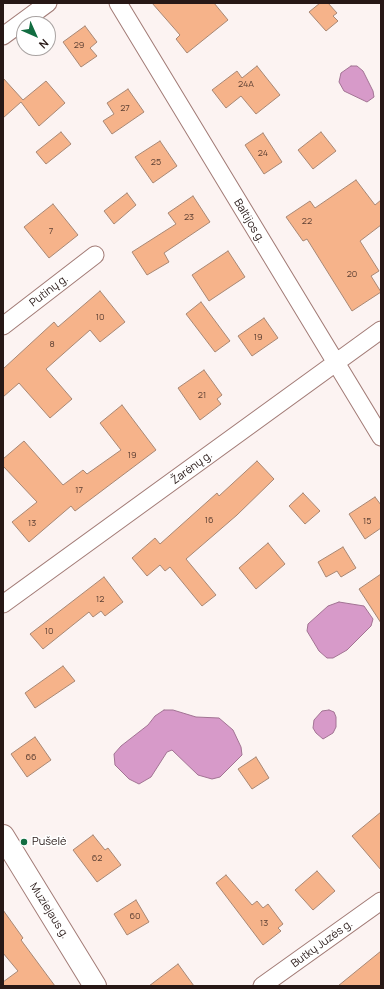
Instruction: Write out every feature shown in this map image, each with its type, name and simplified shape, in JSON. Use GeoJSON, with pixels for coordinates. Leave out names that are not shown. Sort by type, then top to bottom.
{"type":"FeatureCollection","features":[{"type":"Feature","properties":{"kind":"main road","name":"Muziejaus g."},"geometry":{"type":"LineString","coordinates":[[3,836],[95,986]]}},
{"type":"Feature","properties":{"kind":"street"},"geometry":{"type":"LineString","coordinates":[[3,36],[48,3]]}},
{"type":"Feature","properties":{"kind":"street","name":"Baltijos g."},"geometry":{"type":"LineString","coordinates":[[118,3],[335,364],[381,437]]}},
{"type":"Feature","properties":{"kind":"street","name":"Putinų g."},"geometry":{"type":"LineString","coordinates":[[3,326],[95,255]]}},
{"type":"Feature","properties":{"kind":"street","name":"Žarėnų g."},"geometry":{"type":"LineString","coordinates":[[3,604],[381,330]]}},
{"type":"Feature","properties":{"kind":"street","name":"Butkų Juzės g."},"geometry":{"type":"LineString","coordinates":[[262,986],[381,901]]}},
{"type":"Feature","properties":{"kind":"shaded area"},"geometry":{"type":"Polygon","coordinates":[[[351,66],[357,66],[363,71],[373,91],[374,97],[367,102],[344,91],[339,82],[341,73],[351,66]]]}},
{"type":"Feature","properties":{"kind":"shaded area"},"geometry":{"type":"Polygon","coordinates":[[[339,602],[364,606],[373,619],[371,626],[347,650],[333,658],[327,658],[319,651],[307,631],[308,624],[328,606],[339,602]]]}},
{"type":"Feature","properties":{"kind":"shaded area"},"geometry":{"type":"Polygon","coordinates":[[[164,710],[173,710],[196,717],[219,718],[233,730],[241,747],[242,755],[220,777],[212,779],[198,775],[172,750],[167,752],[151,777],[139,784],[129,779],[115,765],[114,754],[121,746],[148,725],[155,716],[164,710]]]}},
{"type":"Feature","properties":{"kind":"shaded area"},"geometry":{"type":"Polygon","coordinates":[[[329,710],[334,712],[336,717],[336,727],[333,733],[323,739],[313,728],[314,720],[322,711],[329,710]]]}},
{"type":"Feature","properties":{"kind":"building"},"geometry":{"type":"Polygon","coordinates":[[[152,3],[214,3],[228,20],[187,53],[176,39],[180,35],[152,3]]]}},
{"type":"Feature","properties":{"kind":"building"},"geometry":{"type":"Polygon","coordinates":[[[320,3],[328,3],[337,13],[333,16],[338,21],[326,31],[309,12],[320,3]]]}},
{"type":"Feature","properties":{"kind":"building"},"geometry":{"type":"Polygon","coordinates":[[[85,26],[97,42],[90,48],[97,56],[81,67],[63,42],[85,26]]]}},
{"type":"Feature","properties":{"kind":"building"},"geometry":{"type":"Polygon","coordinates":[[[257,66],[280,95],[256,114],[241,96],[226,108],[212,90],[237,71],[242,78],[257,66]]]}},
{"type":"Feature","properties":{"kind":"building"},"geometry":{"type":"Polygon","coordinates":[[[3,78],[23,100],[46,81],[65,103],[39,126],[21,102],[3,118],[3,78]]]}},
{"type":"Feature","properties":{"kind":"building"},"geometry":{"type":"Polygon","coordinates":[[[128,89],[144,112],[112,134],[103,121],[114,114],[107,103],[128,89]]]}},
{"type":"Feature","properties":{"kind":"building"},"geometry":{"type":"Polygon","coordinates":[[[61,132],[71,144],[46,164],[36,152],[61,132]]]}},
{"type":"Feature","properties":{"kind":"building"},"geometry":{"type":"Polygon","coordinates":[[[321,132],[336,151],[313,169],[298,150],[321,132]]]}},
{"type":"Feature","properties":{"kind":"building"},"geometry":{"type":"Polygon","coordinates":[[[263,133],[282,162],[264,174],[245,145],[263,133]]]}},
{"type":"Feature","properties":{"kind":"building"},"geometry":{"type":"Polygon","coordinates":[[[160,141],[177,166],[153,183],[135,157],[160,141]]]}},
{"type":"Feature","properties":{"kind":"building"},"geometry":{"type":"Polygon","coordinates":[[[356,180],[375,205],[381,200],[381,225],[360,241],[379,271],[371,276],[381,292],[352,311],[307,239],[303,241],[286,217],[310,201],[315,208],[356,180]]]}},
{"type":"Feature","properties":{"kind":"building"},"geometry":{"type":"Polygon","coordinates":[[[127,193],[136,205],[114,224],[104,211],[127,193]]]}},
{"type":"Feature","properties":{"kind":"building"},"geometry":{"type":"Polygon","coordinates":[[[193,196],[210,222],[164,253],[169,262],[147,275],[132,252],[176,224],[168,213],[193,196]]]}},
{"type":"Feature","properties":{"kind":"building"},"geometry":{"type":"Polygon","coordinates":[[[53,204],[78,235],[49,258],[24,227],[53,204]]]}},
{"type":"Feature","properties":{"kind":"building"},"geometry":{"type":"Polygon","coordinates":[[[228,251],[245,277],[209,301],[192,275],[228,251]]]}},
{"type":"Feature","properties":{"kind":"building"},"geometry":{"type":"Polygon","coordinates":[[[100,291],[125,322],[100,342],[90,330],[46,369],[72,399],[50,418],[19,383],[3,397],[3,369],[54,322],[58,327],[100,291]]]}},
{"type":"Feature","properties":{"kind":"building"},"geometry":{"type":"Polygon","coordinates":[[[201,302],[230,341],[215,352],[186,314],[201,302]]]}},
{"type":"Feature","properties":{"kind":"building"},"geometry":{"type":"Polygon","coordinates":[[[264,318],[278,338],[252,356],[238,336],[264,318]]]}},
{"type":"Feature","properties":{"kind":"building"},"geometry":{"type":"Polygon","coordinates":[[[204,370],[222,395],[217,399],[221,404],[200,420],[178,388],[204,370]]]}},
{"type":"Feature","properties":{"kind":"building"},"geometry":{"type":"Polygon","coordinates":[[[122,405],[156,450],[75,511],[71,506],[29,542],[12,522],[37,502],[3,466],[3,459],[24,441],[63,485],[83,470],[87,474],[121,450],[100,423],[122,405]]]}},
{"type":"Feature","properties":{"kind":"building"},"geometry":{"type":"Polygon","coordinates":[[[257,461],[274,479],[237,515],[186,559],[216,595],[202,606],[170,567],[165,571],[160,565],[147,576],[132,558],[155,538],[160,544],[217,493],[219,496],[257,461]]]}},
{"type":"Feature","properties":{"kind":"building"},"geometry":{"type":"Polygon","coordinates":[[[303,493],[320,511],[305,524],[289,506],[303,493]]]}},
{"type":"Feature","properties":{"kind":"building"},"geometry":{"type":"Polygon","coordinates":[[[375,497],[381,505],[381,528],[365,539],[349,514],[375,497]]]}},
{"type":"Feature","properties":{"kind":"building"},"geometry":{"type":"Polygon","coordinates":[[[268,543],[285,564],[256,589],[239,568],[268,543]]]}},
{"type":"Feature","properties":{"kind":"building"},"geometry":{"type":"Polygon","coordinates":[[[343,547],[356,568],[341,577],[337,571],[326,577],[318,562],[343,547]]]}},
{"type":"Feature","properties":{"kind":"building"},"geometry":{"type":"Polygon","coordinates":[[[381,574],[381,623],[359,589],[381,574]]]}},
{"type":"Feature","properties":{"kind":"building"},"geometry":{"type":"Polygon","coordinates":[[[104,577],[123,602],[105,616],[101,611],[93,617],[89,612],[43,649],[30,634],[104,577]]]}},
{"type":"Feature","properties":{"kind":"building"},"geometry":{"type":"Polygon","coordinates":[[[63,666],[75,681],[35,708],[25,693],[63,666]]]}},
{"type":"Feature","properties":{"kind":"building"},"geometry":{"type":"Polygon","coordinates":[[[35,737],[51,760],[27,777],[11,754],[35,737]]]}},
{"type":"Feature","properties":{"kind":"building"},"geometry":{"type":"Polygon","coordinates":[[[256,757],[269,778],[252,789],[238,769],[256,757]]]}},
{"type":"Feature","properties":{"kind":"building"},"geometry":{"type":"Polygon","coordinates":[[[381,812],[381,870],[352,836],[381,812]]]}},
{"type":"Feature","properties":{"kind":"building"},"geometry":{"type":"Polygon","coordinates":[[[93,835],[105,850],[108,848],[121,865],[97,882],[73,850],[93,835]]]}},
{"type":"Feature","properties":{"kind":"building"},"geometry":{"type":"Polygon","coordinates":[[[317,871],[335,891],[313,910],[295,890],[317,871]]]}},
{"type":"Feature","properties":{"kind":"building"},"geometry":{"type":"Polygon","coordinates":[[[226,875],[252,905],[257,901],[263,908],[268,904],[283,924],[278,928],[281,931],[263,945],[216,883],[226,875]]]}},
{"type":"Feature","properties":{"kind":"building"},"geometry":{"type":"Polygon","coordinates":[[[136,900],[149,922],[127,935],[114,914],[136,900]]]}},
{"type":"Feature","properties":{"kind":"building"},"geometry":{"type":"Polygon","coordinates":[[[3,910],[23,938],[21,940],[55,986],[3,986],[3,982],[18,971],[3,953],[3,910]]]}},
{"type":"Feature","properties":{"kind":"building"},"geometry":{"type":"Polygon","coordinates":[[[381,951],[381,986],[338,986],[381,951]]]}},
{"type":"Feature","properties":{"kind":"building"},"geometry":{"type":"Polygon","coordinates":[[[178,964],[194,986],[149,986],[178,964]]]}},
{"type":"Feature","properties":{"kind":"place","name":"Pušelė"},"geometry":{"type":"Point","coordinates":[24,842]}}]}
